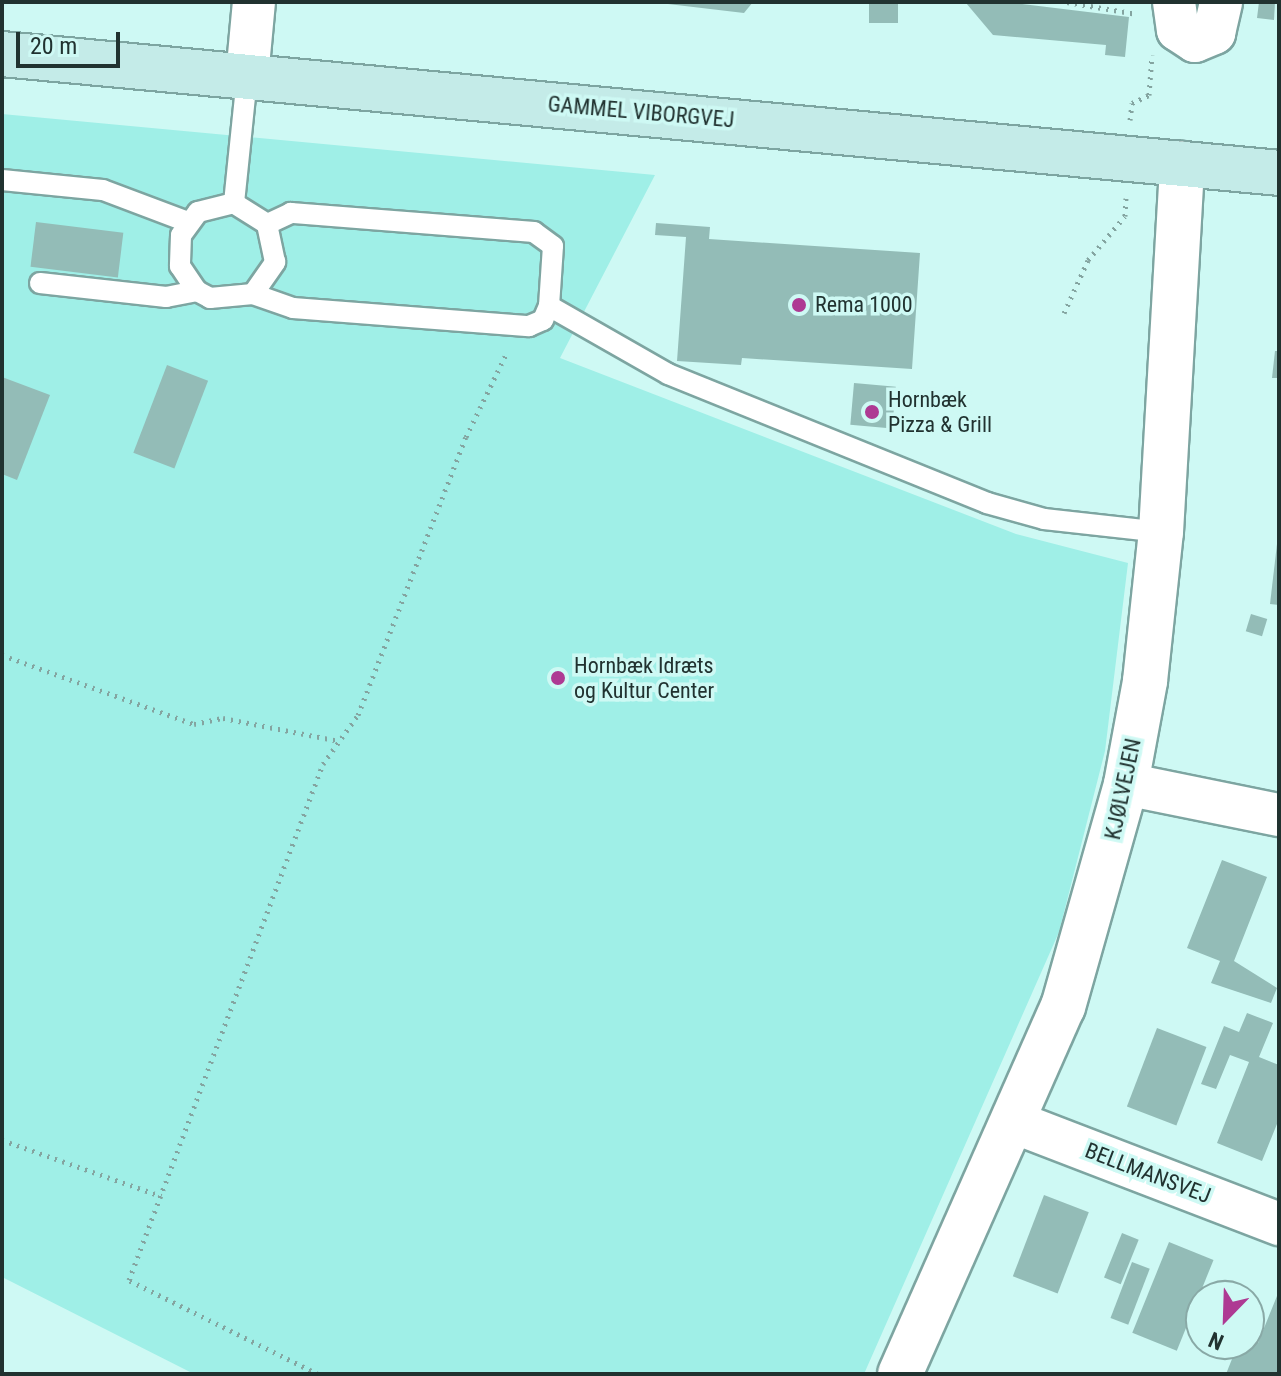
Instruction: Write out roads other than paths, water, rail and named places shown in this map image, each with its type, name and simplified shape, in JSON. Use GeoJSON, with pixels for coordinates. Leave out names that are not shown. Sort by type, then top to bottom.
{"type":"FeatureCollection","features":[{"type":"Feature","properties":{"kind":"main road","name":"GAMMEL VIBORGVEJ"},"geometry":{"type":"LineString","coordinates":[[2,54],[1279,173]]}},
{"type":"Feature","properties":{"kind":"street"},"geometry":{"type":"LineString","coordinates":[[247,77],[254,2]]}},
{"type":"Feature","properties":{"kind":"street"},"geometry":{"type":"LineString","coordinates":[[1167,12],[1186,37],[1203,41],[1219,22],[1221,2]]}},
{"type":"Feature","properties":{"kind":"street","name":"KJØLVEJEN"},"geometry":{"type":"LineString","coordinates":[[900,1374],[1016,1123],[1085,946],[1126,784],[1145,681],[1161,532],[1182,164]]}},
{"type":"Feature","properties":{"kind":"street"},"geometry":{"type":"LineString","coordinates":[[1126,784],[1279,815]]}},
{"type":"Feature","properties":{"kind":"street","name":"BELLMANSVEJ"},"geometry":{"type":"LineString","coordinates":[[1016,1123],[1279,1224]]}},
{"type":"Feature","properties":{"kind":"lane"},"geometry":{"type":"LineString","coordinates":[[234,203],[247,77]]}},
{"type":"Feature","properties":{"kind":"lane"},"geometry":{"type":"LineString","coordinates":[[2,180],[103,190],[188,222]]}},
{"type":"Feature","properties":{"kind":"lane"},"geometry":{"type":"LineString","coordinates":[[197,291],[180,266],[181,235],[188,222],[209,207],[234,203],[267,224],[275,262],[253,294]]}},
{"type":"Feature","properties":{"kind":"lane"},"geometry":{"type":"LineString","coordinates":[[40,283],[166,297],[197,291],[225,301],[253,294],[293,308],[520,325],[537,324],[549,306],[553,246],[534,232],[291,213],[267,224]]}},
{"type":"Feature","properties":{"kind":"lane"},"geometry":{"type":"LineString","coordinates":[[549,306],[668,374],[987,503],[1044,519],[1161,532]]}},
{"type":"Feature","properties":{"kind":"place","name":"Rema 1000"},"geometry":{"type":"Point","coordinates":[799,305]}},
{"type":"Feature","properties":{"kind":"place","name":"Hornbæk Pizza & Grill"},"geometry":{"type":"Point","coordinates":[872,412]}},
{"type":"Feature","properties":{"kind":"place","name":"Hornbæk Idræts og Kultur Center"},"geometry":{"type":"Point","coordinates":[558,678]}}]}
